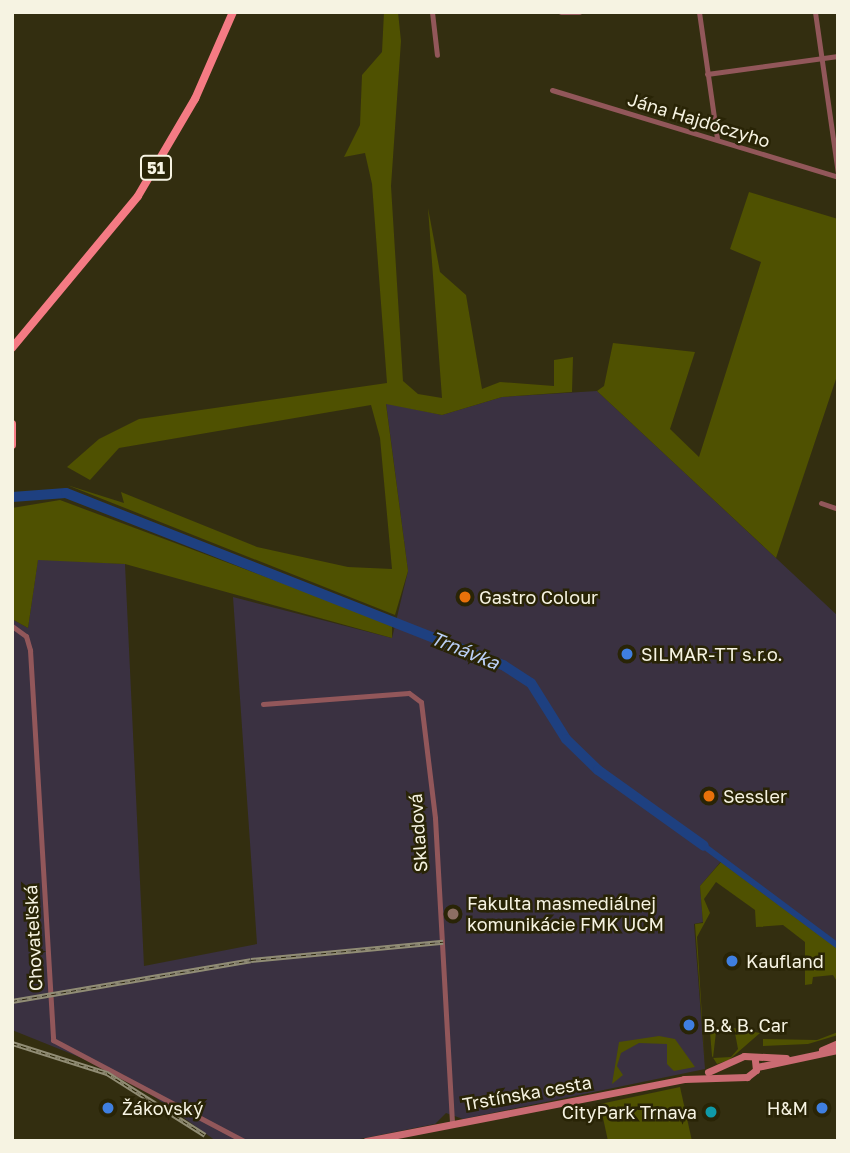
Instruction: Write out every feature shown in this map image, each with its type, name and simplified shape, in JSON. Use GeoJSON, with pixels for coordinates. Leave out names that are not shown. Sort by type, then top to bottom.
{"type":"FeatureCollection","features":[{"type":"Feature","properties":{"kind":"main road","name":"51"},"geometry":{"type":"LineString","coordinates":[[13,347],[94,256],[152,174],[233,12]]}},
{"type":"Feature","properties":{"kind":"main road"},"geometry":{"type":"LineString","coordinates":[[12,424],[12,445]]}},
{"type":"Feature","properties":{"kind":"main road","name":"Trstínska cesta"},"geometry":{"type":"LineString","coordinates":[[694,1077],[736,1063],[744,1056],[756,1064],[822,1050],[838,1042]]}},
{"type":"Feature","properties":{"kind":"main road","name":"Trstínska cesta"},"geometry":{"type":"LineString","coordinates":[[822,1050],[838,1051]]}},
{"type":"Feature","properties":{"kind":"main road"},"geometry":{"type":"LineString","coordinates":[[736,1063],[738,1074]]}},
{"type":"Feature","properties":{"kind":"main road","name":"Trstínska cesta"},"geometry":{"type":"LineString","coordinates":[[366,1141],[694,1077],[738,1074],[750,1076],[756,1064]]}},
{"type":"Feature","properties":{"kind":"street"},"geometry":{"type":"LineString","coordinates":[[432,12],[438,55]]}},
{"type":"Feature","properties":{"kind":"street"},"geometry":{"type":"LineString","coordinates":[[561,12],[579,12]]}},
{"type":"Feature","properties":{"kind":"street"},"geometry":{"type":"LineString","coordinates":[[699,12],[717,139]]}},
{"type":"Feature","properties":{"kind":"street"},"geometry":{"type":"LineString","coordinates":[[816,12],[838,175]]}},
{"type":"Feature","properties":{"kind":"street"},"geometry":{"type":"LineString","coordinates":[[707,74],[838,56]]}},
{"type":"Feature","properties":{"kind":"street","name":"Jána Hajdóczyho"},"geometry":{"type":"LineString","coordinates":[[552,90],[838,175]]}},
{"type":"Feature","properties":{"kind":"street"},"geometry":{"type":"LineString","coordinates":[[821,503],[838,509]]}},
{"type":"Feature","properties":{"kind":"street","name":"Chovateľská"},"geometry":{"type":"LineString","coordinates":[[12,626],[26,636],[30,650],[54,1040],[244,1141]]}},
{"type":"Feature","properties":{"kind":"street","name":"Skladová"},"geometry":{"type":"LineString","coordinates":[[263,704],[409,693],[421,702],[435,818],[452,1123]]}},
{"type":"Feature","properties":{"kind":"shaded area"},"geometry":{"type":"Polygon","coordinates":[[[384,12],[398,12],[401,41],[391,186],[403,381],[418,394],[442,398],[428,208],[440,272],[466,295],[482,389],[500,382],[554,386],[554,360],[573,357],[572,392],[502,397],[442,415],[386,404],[408,571],[395,615],[67,485],[124,503],[121,492],[257,547],[348,567],[392,569],[380,438],[371,405],[119,448],[90,480],[67,467],[99,439],[139,419],[387,383],[372,184],[365,153],[344,157],[360,125],[362,75],[382,52],[384,12]]]}},
{"type":"Feature","properties":{"kind":"shaded area"},"geometry":{"type":"Polygon","coordinates":[[[749,192],[838,219],[838,373],[776,558],[597,391],[604,386],[613,343],[695,352],[670,429],[699,457],[761,262],[730,249],[749,192]]]}},
{"type":"Feature","properties":{"kind":"shaded area"},"geometry":{"type":"Polygon","coordinates":[[[597,391],[838,616],[838,943],[723,859],[700,886],[703,922],[694,924],[705,1069],[463,1119],[446,1113],[435,1124],[350,1141],[216,1141],[124,1075],[12,1030],[12,619],[28,628],[38,559],[125,564],[144,966],[257,944],[233,597],[392,638],[408,571],[386,403],[442,415],[502,397],[597,391]]]}},
{"type":"Feature","properties":{"kind":"shaded area"},"geometry":{"type":"Polygon","coordinates":[[[60,500],[392,624],[392,638],[125,564],[38,560],[28,628],[12,619],[12,508],[60,500]]]}},
{"type":"Feature","properties":{"kind":"shaded area"},"geometry":{"type":"Polygon","coordinates":[[[721,862],[838,949],[838,983],[833,975],[813,977],[812,984],[805,985],[805,942],[783,925],[756,927],[755,910],[716,882],[704,899],[710,913],[697,937],[705,1065],[695,924],[703,923],[700,886],[721,862]]]}},
{"type":"Feature","properties":{"kind":"shaded area"},"geometry":{"type":"Polygon","coordinates":[[[734,1028],[760,1033],[729,1060],[717,1064],[713,1058],[731,1057],[738,1049],[734,1028]]]}},
{"type":"Feature","properties":{"kind":"shaded area"},"geometry":{"type":"Polygon","coordinates":[[[710,1032],[716,1032],[713,1058],[710,1032]]]}},
{"type":"Feature","properties":{"kind":"shaded area"},"geometry":{"type":"Polygon","coordinates":[[[838,1032],[838,1035],[808,1044],[763,1046],[763,1039],[817,1040],[838,1032]]]}},
{"type":"Feature","properties":{"kind":"shaded area"},"geometry":{"type":"Polygon","coordinates":[[[659,1036],[675,1039],[695,1067],[674,1071],[667,1064],[667,1044],[639,1043],[621,1053],[617,1066],[623,1075],[612,1084],[619,1042],[659,1036]]]}},
{"type":"Feature","properties":{"kind":"shaded area"},"geometry":{"type":"Polygon","coordinates":[[[680,1087],[692,1141],[608,1141],[600,1104],[680,1087]]]}},
{"type":"Feature","properties":{"kind":"waterway","name":"Trnávka"},"geometry":{"type":"LineString","coordinates":[[12,497],[66,493],[503,665],[531,683],[566,739],[598,770],[704,846]]}},
{"type":"Feature","properties":{"kind":"waterway","name":"Trnávka"},"geometry":{"type":"LineString","coordinates":[[704,846],[838,946]]}},
{"type":"Feature","properties":{"kind":"railway"},"geometry":{"type":"LineString","coordinates":[[12,1001],[251,960],[443,942]]}},
{"type":"Feature","properties":{"kind":"railway"},"geometry":{"type":"LineString","coordinates":[[12,1043],[107,1073],[205,1135]]}},
{"type":"Feature","properties":{"kind":"place","name":"Gastro Colour"},"geometry":{"type":"Point","coordinates":[465,597]}},
{"type":"Feature","properties":{"kind":"place","name":"SILMAR-TT s.r.o."},"geometry":{"type":"Point","coordinates":[627,654]}},
{"type":"Feature","properties":{"kind":"place","name":"Sessler"},"geometry":{"type":"Point","coordinates":[709,796]}},
{"type":"Feature","properties":{"kind":"place","name":"Fakulta masmediálnej komunikácie FMK UCM"},"geometry":{"type":"Point","coordinates":[453,914]}},
{"type":"Feature","properties":{"kind":"place","name":"Kaufland"},"geometry":{"type":"Point","coordinates":[732,961]}},
{"type":"Feature","properties":{"kind":"place","name":"B.& B. Car"},"geometry":{"type":"Point","coordinates":[689,1025]}},
{"type":"Feature","properties":{"kind":"place","name":"Žákovský"},"geometry":{"type":"Point","coordinates":[108,1108]}},
{"type":"Feature","properties":{"kind":"place","name":"H&M"},"geometry":{"type":"Point","coordinates":[822,1108]}},
{"type":"Feature","properties":{"kind":"place","name":"CityPark Trnava"},"geometry":{"type":"Point","coordinates":[711,1112]}}]}
